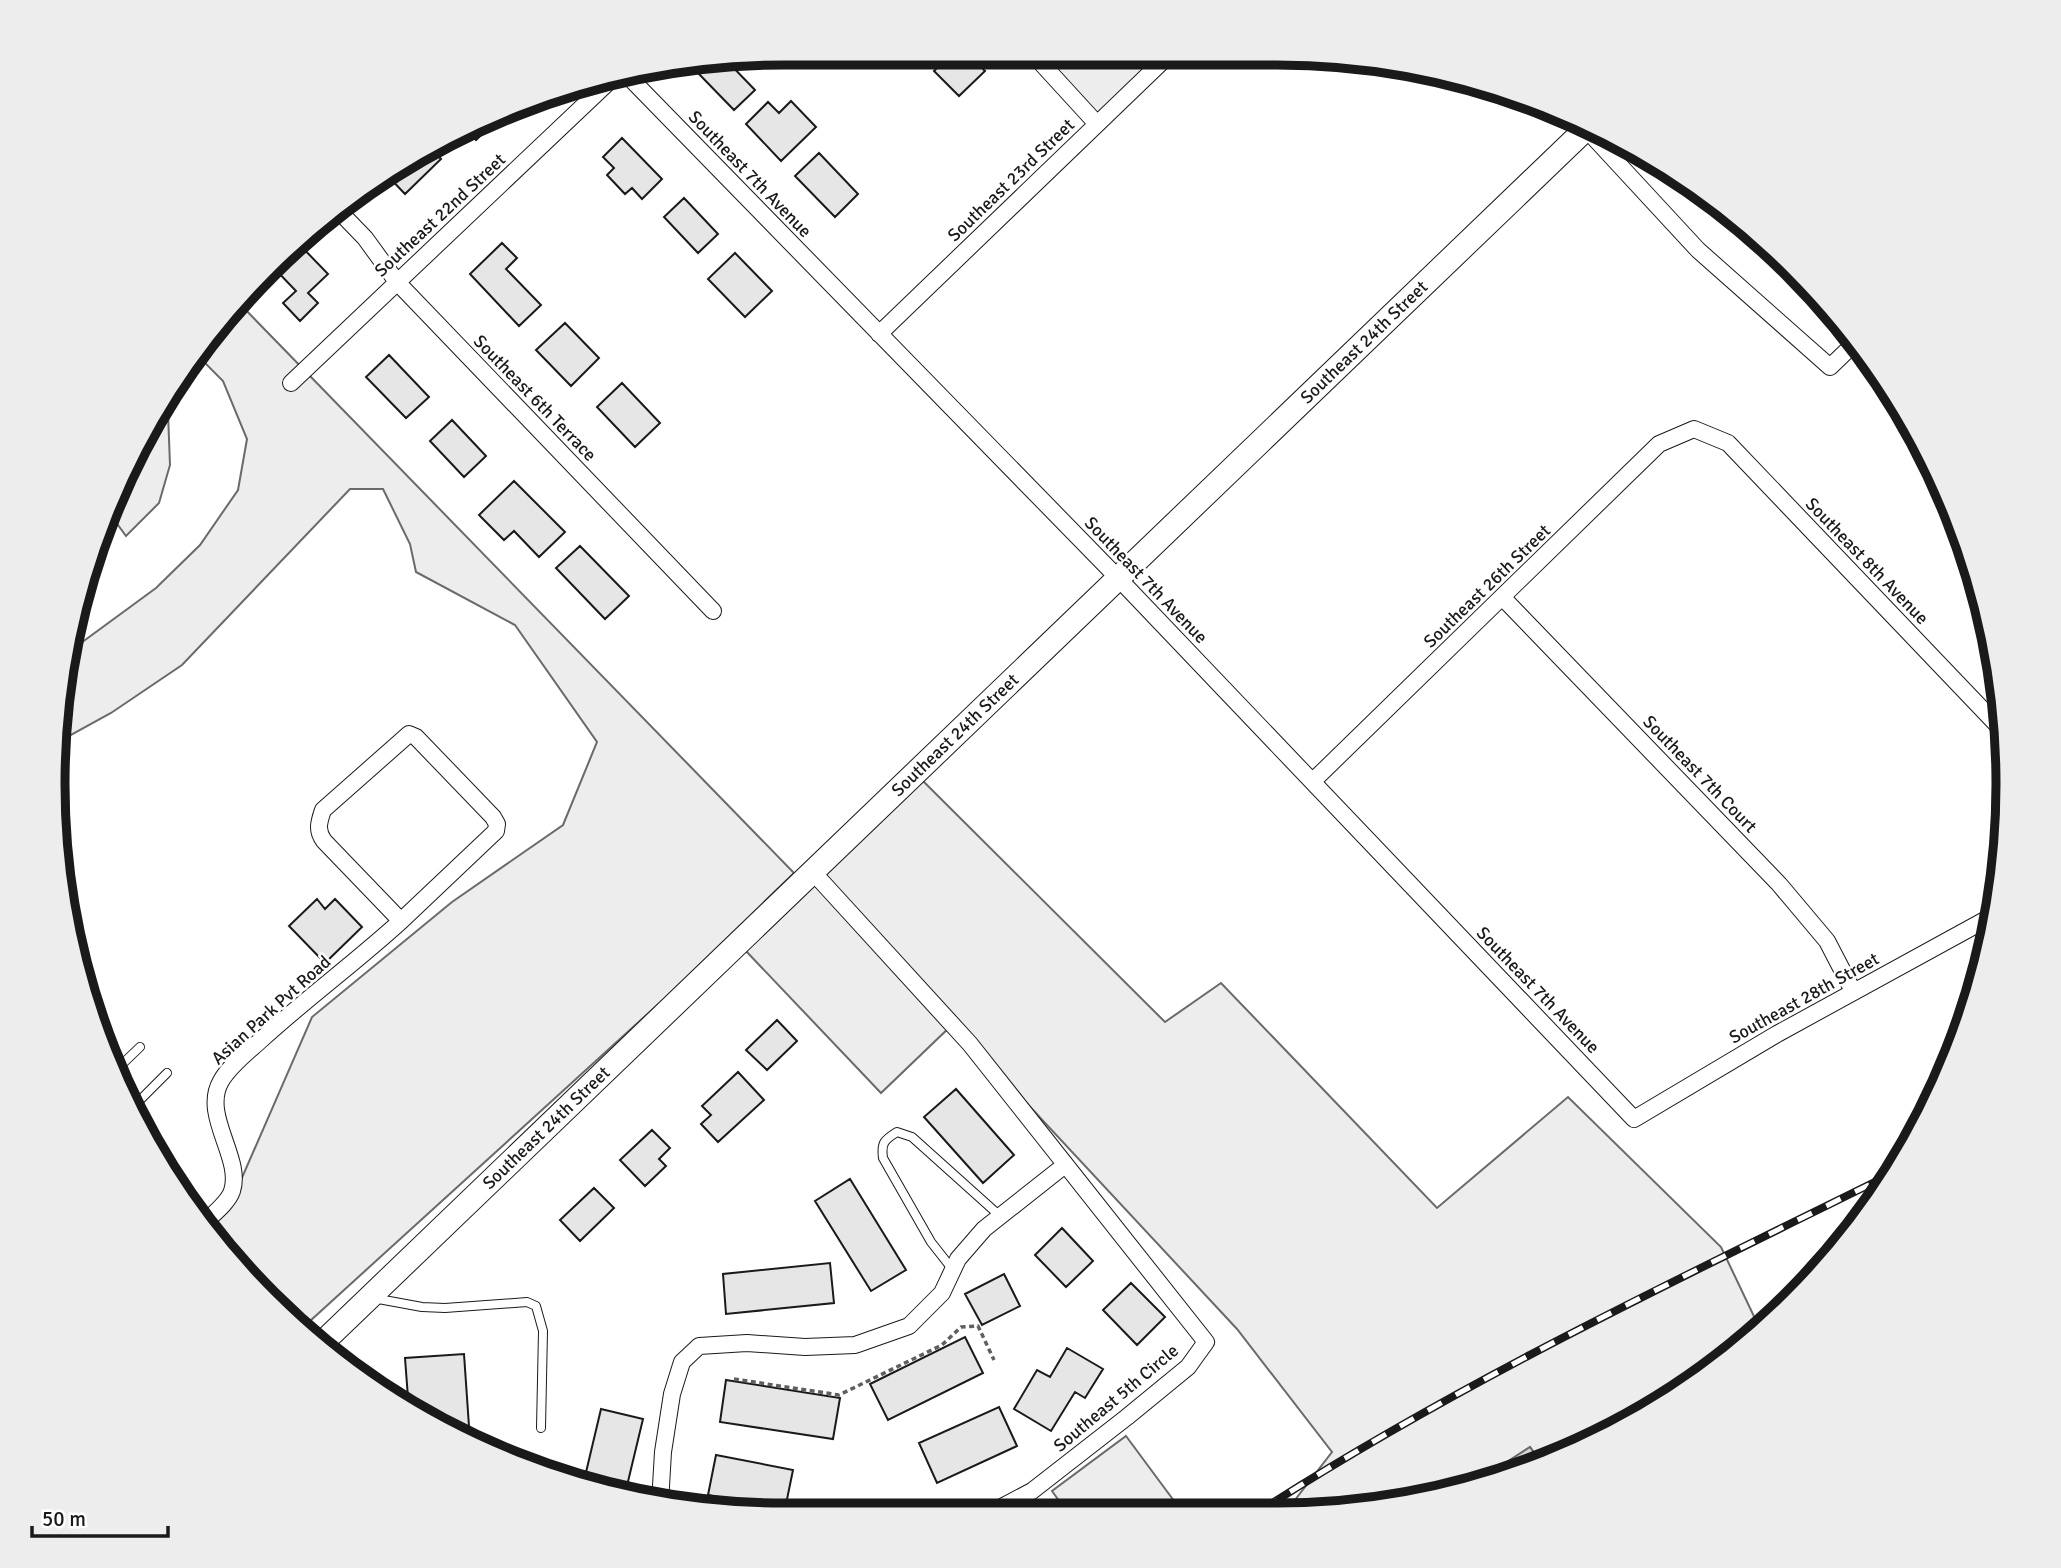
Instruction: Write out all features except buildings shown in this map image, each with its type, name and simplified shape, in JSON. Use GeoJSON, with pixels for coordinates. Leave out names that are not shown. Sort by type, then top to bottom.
{"type":"FeatureCollection","features":[{"type":"Feature","properties":{"kind":"street"},"geometry":{"type":"LineString","coordinates":[[1043,65],[1097,124]]}},
{"type":"Feature","properties":{"kind":"street","name":"Southeast 23rd Street"},"geometry":{"type":"LineString","coordinates":[[879,334],[1159,65]]}},
{"type":"Feature","properties":{"kind":"street","name":"Southeast 7th Avenue"},"geometry":{"type":"LineString","coordinates":[[632,82],[1119,579],[1634,1119]]}},
{"type":"Feature","properties":{"kind":"street","name":"Southeast 22nd Street"},"geometry":{"type":"LineString","coordinates":[[291,383],[602,88]]}},
{"type":"Feature","properties":{"kind":"street","name":"Southeast 24th Street"},"geometry":{"type":"LineString","coordinates":[[327,1339],[1582,133]]}},
{"type":"Feature","properties":{"kind":"street"},"geometry":{"type":"LineString","coordinates":[[1602,143],[1698,250],[1830,367],[1850,348]]}},
{"type":"Feature","properties":{"kind":"street","name":"Southeast 6th Terrace"},"geometry":{"type":"LineString","coordinates":[[343,216],[365,239],[397,282],[713,611]]}},
{"type":"Feature","properties":{"kind":"street","name":"Southeast 26th Street"},"geometry":{"type":"LineString","coordinates":[[1313,781],[1659,444],[1694,429]]}},
{"type":"Feature","properties":{"kind":"street","name":"Southeast 8th Avenue"},"geometry":{"type":"LineString","coordinates":[[1694,429],[1728,443],[1993,722]]}},
{"type":"Feature","properties":{"kind":"street","name":"Southeast 7th Court"},"geometry":{"type":"LineString","coordinates":[[1503,598],[1779,884],[1827,941],[1853,991]]}},
{"type":"Feature","properties":{"kind":"street","name":"Asian Park Pvt Road"},"geometry":{"type":"LineString","coordinates":[[209,1217],[232,1191],[233,1174],[216,1109],[220,1081],[279,1024],[401,921],[496,831],[497,824],[493,817],[416,737],[409,734],[323,810],[318,824],[324,841],[401,921]]}},
{"type":"Feature","properties":{"kind":"street","name":"Southeast 5th Circle"},"geometry":{"type":"LineString","coordinates":[[812,871],[970,1044],[1206,1342],[1188,1367],[1127,1417],[1032,1491],[1009,1503]]}},
{"type":"Feature","properties":{"kind":"street","name":"Southeast 28th Street"},"geometry":{"type":"LineString","coordinates":[[1634,1119],[1853,991],[1982,921]]}},
{"type":"Feature","properties":{"kind":"street"},"geometry":{"type":"LineString","coordinates":[[661,1492],[663,1452],[672,1394],[682,1362],[699,1346],[747,1343],[805,1347],[855,1345],[909,1326],[942,1293],[967,1249],[1000,1216],[1065,1165]]}},
{"type":"Feature","properties":{"kind":"lane"},"geometry":{"type":"LineString","coordinates":[[122,1065],[140,1047]]}},
{"type":"Feature","properties":{"kind":"lane"},"geometry":{"type":"LineString","coordinates":[[139,1101],[167,1073]]}},
{"type":"Feature","properties":{"kind":"lane"},"geometry":{"type":"LineString","coordinates":[[953,1270],[932,1242],[883,1158],[881,1145],[885,1139],[897,1132],[912,1137],[1000,1216]]}},
{"type":"Feature","properties":{"kind":"lane"},"geometry":{"type":"LineString","coordinates":[[370,1297],[433,1308],[527,1302],[536,1306],[543,1331],[541,1428]]}},
{"type":"Feature","properties":{"kind":"path"},"geometry":{"type":"LineString","coordinates":[[734,1379],[839,1395],[942,1345],[961,1327],[978,1326],[994,1360]]}},
{"type":"Feature","properties":{"kind":"shaded area"},"geometry":{"type":"Polygon","coordinates":[[[1036,65],[1158,65],[1094,126],[1036,65]]]}},
{"type":"Feature","properties":{"kind":"shaded area"},"geometry":{"type":"Polygon","coordinates":[[[244,309],[794,873],[665,998],[308,1323],[275,1293],[213,1221],[241,1180],[312,1017],[452,902],[563,825],[597,742],[515,625],[416,572],[410,544],[383,489],[350,489],[182,665],[111,713],[66,738],[79,645],[156,588],[200,545],[238,490],[247,439],[223,381],[203,361],[244,309]]]}},
{"type":"Feature","properties":{"kind":"shaded area"},"geometry":{"type":"Polygon","coordinates":[[[168,413],[170,465],[159,503],[126,536],[115,521],[139,466],[168,413]]]}},
{"type":"Feature","properties":{"kind":"shaded area"},"geometry":{"type":"Polygon","coordinates":[[[922,780],[1165,1022],[1221,983],[1437,1208],[1568,1097],[1721,1247],[1756,1320],[1677,1382],[1637,1407],[1552,1449],[1536,1455],[1530,1447],[1497,1468],[1417,1489],[1371,1497],[1293,1503],[1332,1452],[1237,1329],[953,1024],[881,1093],[745,950],[922,780]]]}},
{"type":"Feature","properties":{"kind":"shaded area"},"geometry":{"type":"Polygon","coordinates":[[[1126,1436],[1176,1503],[1061,1503],[1052,1491],[1126,1436]]]}},
{"type":"Feature","properties":{"kind":"shaded area"},"geometry":{"type":"Polygon","coordinates":[[[1530,1447],[1536,1455],[1508,1465],[1497,1468],[1530,1447]]]}},
{"type":"Feature","properties":{"kind":"railway"},"geometry":{"type":"LineString","coordinates":[[1273,1503],[1416,1417],[1495,1374],[1654,1291],[1877,1181]]}}]}
